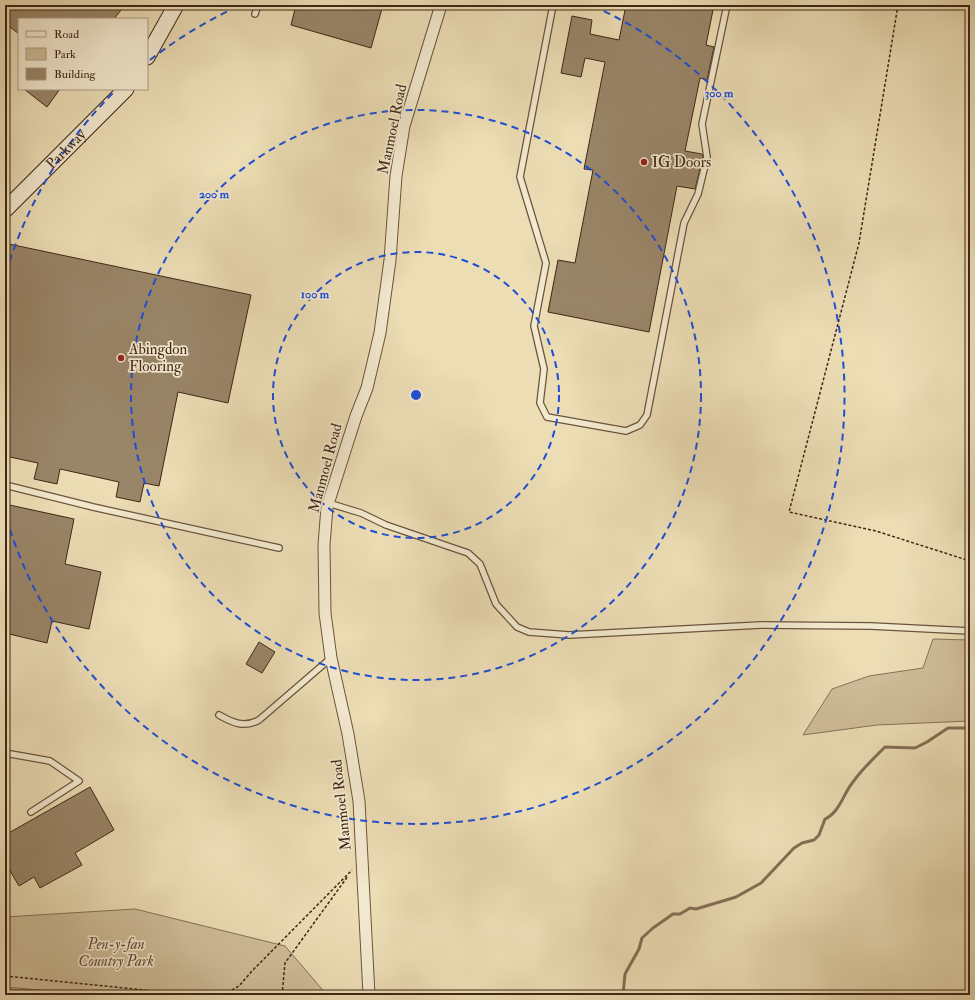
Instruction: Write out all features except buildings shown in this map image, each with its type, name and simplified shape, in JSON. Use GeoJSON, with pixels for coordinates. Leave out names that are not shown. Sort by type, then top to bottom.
{"type":"FeatureCollection","features":[{"type":"Feature","properties":{"kind":"street"},"geometry":{"type":"LineString","coordinates":[[148,55],[176,5]]}},
{"type":"Feature","properties":{"kind":"street","name":"Manmoel Road"},"geometry":{"type":"LineString","coordinates":[[369,995],[357,794],[348,734],[331,658],[325,606],[324,545],[328,503],[372,370],[386,298],[400,149],[421,68],[441,5]]}},
{"type":"Feature","properties":{"kind":"street","name":"Parkway"},"geometry":{"type":"LineString","coordinates":[[5,210],[125,90]]}},
{"type":"Feature","properties":{"kind":"lane"},"geometry":{"type":"LineString","coordinates":[[255,14],[258,5]]}},
{"type":"Feature","properties":{"kind":"lane"},"geometry":{"type":"LineString","coordinates":[[554,5],[520,177],[546,263],[534,326],[544,369],[540,403],[547,418],[626,431],[640,425],[647,415],[684,223],[698,194],[707,157],[702,124],[727,5]]}},
{"type":"Feature","properties":{"kind":"lane"},"geometry":{"type":"LineString","coordinates":[[5,485],[93,507],[279,548]]}},
{"type":"Feature","properties":{"kind":"lane"},"geometry":{"type":"LineString","coordinates":[[328,503],[360,513],[386,525],[468,553],[480,564],[496,604],[517,627],[529,632],[570,634],[761,625],[871,626],[970,631]]}},
{"type":"Feature","properties":{"kind":"lane"},"geometry":{"type":"LineString","coordinates":[[219,715],[232,723],[242,725],[255,722],[269,714],[331,658]]}},
{"type":"Feature","properties":{"kind":"lane"},"geometry":{"type":"LineString","coordinates":[[5,753],[50,761],[78,781],[31,812]]}},
{"type":"Feature","properties":{"kind":"path"},"geometry":{"type":"LineString","coordinates":[[898,5],[859,243],[790,512],[876,531],[970,561]]}},
{"type":"Feature","properties":{"kind":"path"},"geometry":{"type":"LineString","coordinates":[[224,995],[239,986],[252,971],[352,871],[362,863]]}},
{"type":"Feature","properties":{"kind":"path"},"geometry":{"type":"LineString","coordinates":[[282,995],[285,963],[352,871]]}},
{"type":"Feature","properties":{"kind":"path"},"geometry":{"type":"LineString","coordinates":[[5,976],[194,995]]}},
{"type":"Feature","properties":{"kind":"green space"},"geometry":{"type":"Polygon","coordinates":[[[933,639],[970,640],[970,721],[877,725],[803,735],[832,689],[869,676],[923,668],[933,639]]]}},
{"type":"Feature","properties":{"kind":"green space","name":"Pen-y-fan Country Park"},"geometry":{"type":"Polygon","coordinates":[[[135,909],[285,946],[327,995],[5,995],[5,917],[135,909]]]}},
{"type":"Feature","properties":{"kind":"water"},"geometry":{"type":"Polygon","coordinates":[[[5,987],[100,995],[5,995],[5,987]]]}},
{"type":"Feature","properties":{"kind":"waterway"},"geometry":{"type":"LineString","coordinates":[[623,995],[625,974],[639,949],[642,938],[673,914],[680,914],[690,908],[696,909],[736,897],[761,883],[794,848],[802,843],[814,840],[819,835],[825,819],[834,812],[857,777],[885,747],[915,748],[948,728],[970,728]]}},
{"type":"Feature","properties":{"kind":"place","name":"IG Doors"},"geometry":{"type":"Point","coordinates":[644,162]}},
{"type":"Feature","properties":{"kind":"place","name":"Abingdon Flooring"},"geometry":{"type":"Point","coordinates":[121,358]}}]}
